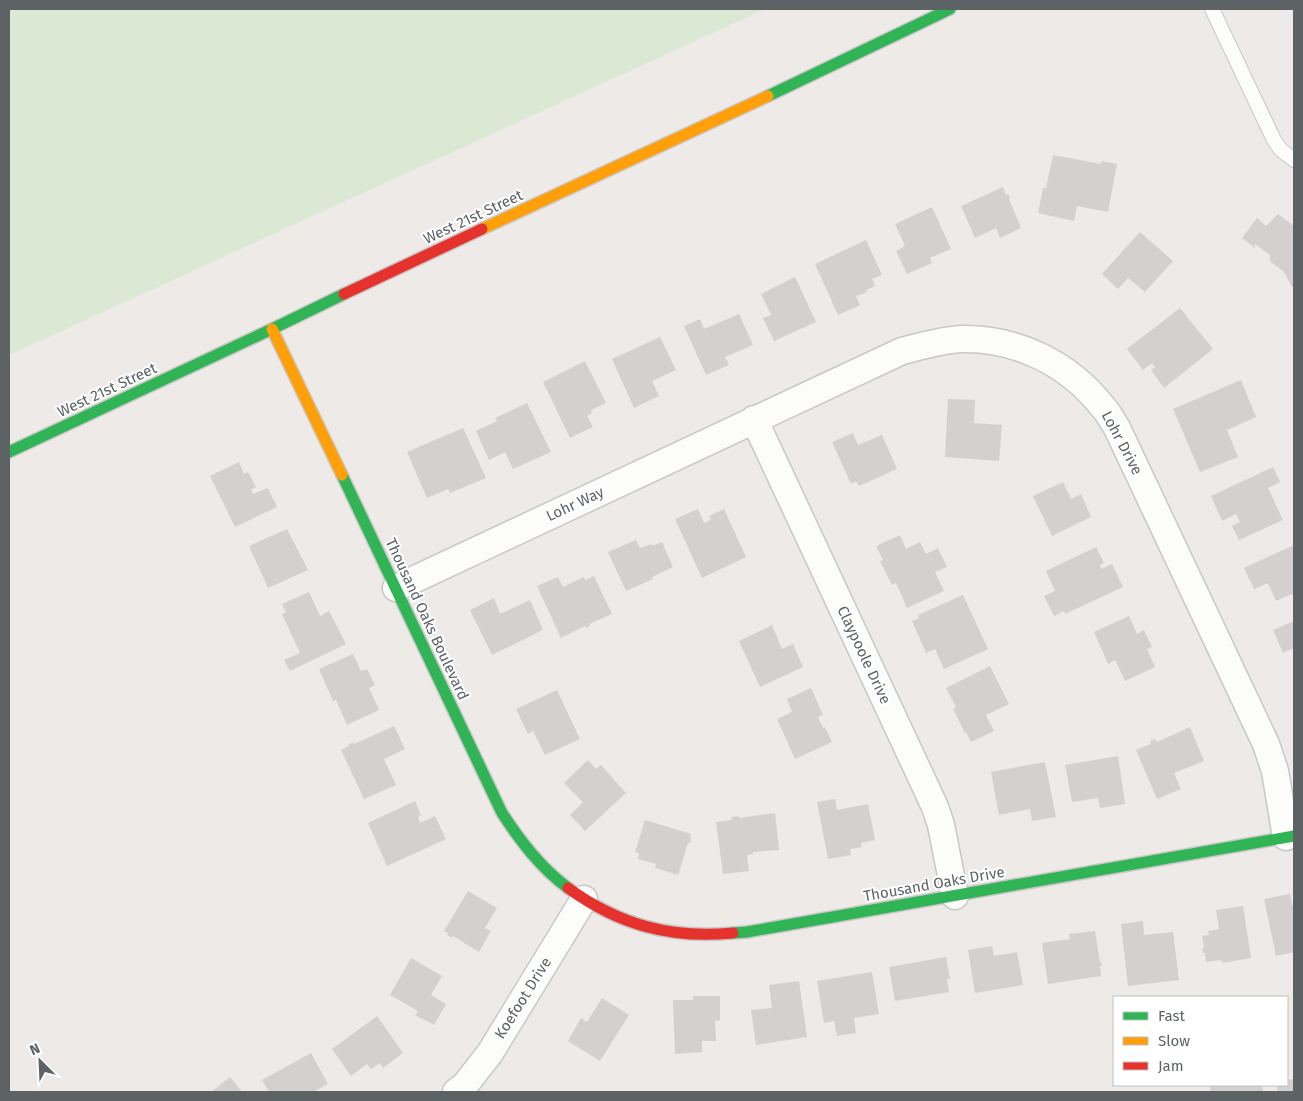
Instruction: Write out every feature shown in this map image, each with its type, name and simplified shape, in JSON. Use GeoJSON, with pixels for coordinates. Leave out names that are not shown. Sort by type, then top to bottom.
{"type":"FeatureCollection","features":[{"type":"Feature","properties":{"kind":"street","name":"West 21st Street"},"geometry":{"type":"LineString","coordinates":[[9,452],[950,9]]}},
{"type":"Feature","properties":{"kind":"street","name":"Thousand Oaks Boulevard"},"geometry":{"type":"LineString","coordinates":[[272,329],[492,794],[508,824],[537,861],[565,887],[584,899]]}},
{"type":"Feature","properties":{"kind":"street","name":"Lohr Drive"},"geometry":{"type":"LineString","coordinates":[[754,420],[902,351],[938,342],[962,339],[998,342],[1035,353],[1062,368],[1087,389],[1103,407],[1123,440],[1266,744],[1275,771],[1290,836]]}},
{"type":"Feature","properties":{"kind":"street","name":"Lohr Way"},"geometry":{"type":"LineString","coordinates":[[396,588],[754,420]]}},
{"type":"Feature","properties":{"kind":"street","name":"Claypoole Drive"},"geometry":{"type":"LineString","coordinates":[[754,420],[936,807],[954,896]]}},
{"type":"Feature","properties":{"kind":"street","name":"Thousand Oaks Drive"},"geometry":{"type":"LineString","coordinates":[[584,899],[596,907],[624,920],[651,928],[694,935],[747,932],[1290,836]]}},
{"type":"Feature","properties":{"kind":"street","name":"Koefoot Drive"},"geometry":{"type":"LineString","coordinates":[[456,1092],[465,1084],[490,1053],[584,899]]}},
{"type":"Feature","properties":{"kind":"lane"},"geometry":{"type":"LineString","coordinates":[[1212,9],[1274,140],[1281,150],[1294,160]]}},
{"type":"Feature","properties":{"kind":"green space"},"geometry":{"type":"Polygon","coordinates":[[[9,9],[765,9],[9,355],[9,9]]]}},
{"type":"Feature","properties":{"kind":"building"},"geometry":{"type":"Polygon","coordinates":[[[1053,155],[1101,164],[1102,161],[1117,164],[1108,212],[1077,206],[1074,221],[1038,213],[1053,155]]]}},
{"type":"Feature","properties":{"kind":"building"},"geometry":{"type":"Polygon","coordinates":[[[1003,187],[1006,195],[1008,194],[1010,198],[1021,228],[1000,238],[996,228],[975,238],[961,206],[1003,187]]]}},
{"type":"Feature","properties":{"kind":"building"},"geometry":{"type":"Polygon","coordinates":[[[932,207],[951,249],[930,258],[932,263],[907,274],[896,251],[905,246],[895,224],[932,207]]]}},
{"type":"Feature","properties":{"kind":"building"},"geometry":{"type":"Polygon","coordinates":[[[1278,214],[1294,226],[1294,287],[1292,287],[1284,272],[1270,261],[1270,255],[1255,244],[1255,248],[1242,238],[1257,218],[1266,226],[1278,214]]]}},
{"type":"Feature","properties":{"kind":"building"},"geometry":{"type":"Polygon","coordinates":[[[1140,232],[1173,261],[1145,292],[1128,278],[1118,289],[1102,274],[1140,232]]]}},
{"type":"Feature","properties":{"kind":"building"},"geometry":{"type":"Polygon","coordinates":[[[866,240],[882,275],[872,279],[875,286],[866,290],[867,292],[856,296],[860,305],[838,315],[815,264],[866,240]]]}},
{"type":"Feature","properties":{"kind":"building"},"geometry":{"type":"Polygon","coordinates":[[[795,277],[816,322],[774,341],[763,318],[771,315],[761,294],[795,277]]]}},
{"type":"Feature","properties":{"kind":"building"},"geometry":{"type":"Polygon","coordinates":[[[1180,308],[1213,349],[1164,388],[1151,370],[1155,367],[1152,363],[1143,370],[1127,349],[1180,308]]]}},
{"type":"Feature","properties":{"kind":"building"},"geometry":{"type":"Polygon","coordinates":[[[739,314],[753,345],[725,357],[729,365],[706,375],[684,326],[700,319],[704,329],[739,314]]]}},
{"type":"Feature","properties":{"kind":"building"},"geometry":{"type":"Polygon","coordinates":[[[660,337],[676,370],[652,381],[659,396],[634,408],[612,359],[660,337]]]}},
{"type":"Feature","properties":{"kind":"building"},"geometry":{"type":"Polygon","coordinates":[[[585,361],[606,403],[591,410],[592,413],[587,416],[593,427],[570,438],[543,382],[585,361]]]}},
{"type":"Feature","properties":{"kind":"building"},"geometry":{"type":"Polygon","coordinates":[[[1241,380],[1256,417],[1227,430],[1238,457],[1200,472],[1173,409],[1241,380]]]}},
{"type":"Feature","properties":{"kind":"building"},"geometry":{"type":"Polygon","coordinates":[[[948,399],[975,400],[974,423],[1002,425],[999,461],[945,457],[948,399]]]}},
{"type":"Feature","properties":{"kind":"building"},"geometry":{"type":"Polygon","coordinates":[[[527,403],[551,452],[513,469],[505,452],[489,460],[476,431],[497,421],[495,418],[527,403]]]}},
{"type":"Feature","properties":{"kind":"building"},"geometry":{"type":"Polygon","coordinates":[[[463,428],[486,478],[450,493],[448,489],[427,498],[407,452],[463,428]]]}},
{"type":"Feature","properties":{"kind":"building"},"geometry":{"type":"Polygon","coordinates":[[[853,433],[858,445],[882,435],[897,469],[859,486],[856,481],[851,484],[832,442],[853,433]]]}},
{"type":"Feature","properties":{"kind":"building"},"geometry":{"type":"Polygon","coordinates":[[[239,462],[244,474],[248,472],[256,487],[251,490],[253,494],[268,488],[277,507],[235,527],[210,476],[239,462]]]}},
{"type":"Feature","properties":{"kind":"building"},"geometry":{"type":"Polygon","coordinates":[[[1273,467],[1280,482],[1268,488],[1283,520],[1239,540],[1232,526],[1240,522],[1236,514],[1222,521],[1211,496],[1273,467]]]}},
{"type":"Feature","properties":{"kind":"building"},"geometry":{"type":"Polygon","coordinates":[[[1063,482],[1071,499],[1081,494],[1091,517],[1052,536],[1033,496],[1063,482]]]}},
{"type":"Feature","properties":{"kind":"building"},"geometry":{"type":"Polygon","coordinates":[[[698,509],[704,523],[711,520],[709,516],[724,509],[746,557],[702,578],[675,519],[698,509]]]}},
{"type":"Feature","properties":{"kind":"building"},"geometry":{"type":"Polygon","coordinates":[[[287,529],[308,570],[268,588],[249,546],[287,529]]]}},
{"type":"Feature","properties":{"kind":"building"},"geometry":{"type":"Polygon","coordinates":[[[900,535],[906,549],[920,542],[926,554],[938,548],[947,567],[935,572],[944,591],[907,608],[896,583],[892,585],[880,561],[883,560],[876,546],[900,535]]]}},
{"type":"Feature","properties":{"kind":"building"},"geometry":{"type":"Polygon","coordinates":[[[636,540],[640,548],[662,542],[673,567],[652,577],[653,579],[626,591],[608,552],[636,540]]]}},
{"type":"Feature","properties":{"kind":"building"},"geometry":{"type":"Polygon","coordinates":[[[1294,545],[1294,593],[1276,601],[1268,583],[1254,589],[1244,568],[1294,545]]]}},
{"type":"Feature","properties":{"kind":"building"},"geometry":{"type":"Polygon","coordinates":[[[1096,547],[1104,563],[1100,565],[1101,569],[1112,564],[1123,587],[1065,614],[1064,611],[1054,616],[1044,596],[1055,591],[1046,571],[1096,547]]]}},
{"type":"Feature","properties":{"kind":"building"},"geometry":{"type":"Polygon","coordinates":[[[594,576],[612,614],[589,624],[590,626],[586,628],[585,626],[561,638],[537,586],[558,577],[563,587],[584,577],[585,580],[594,576]]]}},
{"type":"Feature","properties":{"kind":"building"},"geometry":{"type":"Polygon","coordinates":[[[309,592],[320,616],[329,611],[346,644],[290,671],[284,660],[300,653],[282,614],[286,612],[282,604],[309,592]]]}},
{"type":"Feature","properties":{"kind":"building"},"geometry":{"type":"Polygon","coordinates":[[[963,595],[988,649],[944,669],[935,649],[926,653],[912,621],[919,618],[918,615],[963,595]]]}},
{"type":"Feature","properties":{"kind":"building"},"geometry":{"type":"Polygon","coordinates":[[[494,598],[500,614],[530,600],[543,630],[492,655],[470,610],[494,598]]]}},
{"type":"Feature","properties":{"kind":"building"},"geometry":{"type":"Polygon","coordinates":[[[1129,616],[1137,634],[1144,630],[1152,647],[1147,649],[1155,667],[1125,681],[1115,660],[1108,664],[1094,632],[1129,616]]]}},
{"type":"Feature","properties":{"kind":"building"},"geometry":{"type":"Polygon","coordinates":[[[1294,621],[1294,648],[1283,653],[1273,630],[1294,621]]]}},
{"type":"Feature","properties":{"kind":"building"},"geometry":{"type":"Polygon","coordinates":[[[772,625],[782,649],[793,644],[803,667],[760,687],[739,641],[772,625]]]}},
{"type":"Feature","properties":{"kind":"building"},"geometry":{"type":"Polygon","coordinates":[[[353,654],[361,671],[367,669],[375,685],[369,688],[379,710],[347,725],[336,700],[333,701],[319,669],[353,654]]]}},
{"type":"Feature","properties":{"kind":"building"},"geometry":{"type":"Polygon","coordinates":[[[990,666],[1009,704],[986,715],[994,731],[971,742],[953,709],[956,707],[946,688],[990,666]]]}},
{"type":"Feature","properties":{"kind":"building"},"geometry":{"type":"Polygon","coordinates":[[[811,688],[823,715],[818,717],[832,742],[795,759],[777,719],[792,712],[787,699],[811,688]]]}},
{"type":"Feature","properties":{"kind":"building"},"geometry":{"type":"Polygon","coordinates":[[[557,690],[580,739],[545,755],[533,731],[528,734],[516,709],[557,690]]]}},
{"type":"Feature","properties":{"kind":"building"},"geometry":{"type":"Polygon","coordinates":[[[394,726],[405,749],[384,759],[396,785],[364,799],[341,750],[353,742],[354,744],[394,726]]]}},
{"type":"Feature","properties":{"kind":"building"},"geometry":{"type":"Polygon","coordinates":[[[1190,727],[1204,761],[1174,773],[1181,789],[1157,799],[1136,750],[1151,744],[1150,741],[1155,739],[1157,742],[1190,727]]]}},
{"type":"Feature","properties":{"kind":"building"},"geometry":{"type":"Polygon","coordinates":[[[1118,756],[1125,804],[1100,808],[1098,798],[1072,802],[1065,765],[1118,756]]]}},
{"type":"Feature","properties":{"kind":"building"},"geometry":{"type":"Polygon","coordinates":[[[588,760],[596,769],[601,765],[626,793],[585,831],[570,815],[583,802],[564,783],[588,760]]]}},
{"type":"Feature","properties":{"kind":"building"},"geometry":{"type":"Polygon","coordinates":[[[1045,762],[1056,817],[1032,821],[1030,809],[999,815],[991,772],[1045,762]]]}},
{"type":"Feature","properties":{"kind":"building"},"geometry":{"type":"Polygon","coordinates":[[[835,799],[837,810],[868,804],[875,840],[861,843],[862,847],[850,849],[851,855],[828,859],[817,802],[835,799]]]}},
{"type":"Feature","properties":{"kind":"building"},"geometry":{"type":"Polygon","coordinates":[[[415,801],[421,815],[418,817],[420,823],[435,816],[446,839],[387,866],[368,823],[415,801]]]}},
{"type":"Feature","properties":{"kind":"building"},"geometry":{"type":"Polygon","coordinates":[[[775,813],[779,850],[753,852],[753,854],[747,855],[749,871],[723,874],[716,822],[732,820],[731,817],[739,816],[739,818],[775,813]]]}},
{"type":"Feature","properties":{"kind":"building"},"geometry":{"type":"Polygon","coordinates":[[[645,820],[691,834],[690,843],[688,843],[678,875],[655,868],[656,864],[638,859],[639,853],[635,852],[645,820]]]}},
{"type":"Feature","properties":{"kind":"building"},"geometry":{"type":"Polygon","coordinates":[[[468,891],[497,908],[485,928],[491,931],[479,952],[453,936],[452,938],[447,935],[448,933],[444,931],[468,891]]]}},
{"type":"Feature","properties":{"kind":"building"},"geometry":{"type":"Polygon","coordinates":[[[1290,894],[1294,908],[1294,952],[1276,956],[1264,899],[1290,894]]]}},
{"type":"Feature","properties":{"kind":"building"},"geometry":{"type":"Polygon","coordinates":[[[1243,906],[1251,958],[1222,963],[1222,960],[1206,962],[1205,953],[1203,953],[1202,949],[1204,948],[1202,936],[1209,935],[1208,931],[1219,929],[1216,910],[1243,906]]]}},
{"type":"Feature","properties":{"kind":"building"},"geometry":{"type":"Polygon","coordinates":[[[1143,921],[1144,935],[1173,932],[1179,980],[1128,986],[1121,924],[1143,921]]]}},
{"type":"Feature","properties":{"kind":"building"},"geometry":{"type":"Polygon","coordinates":[[[1095,931],[1102,966],[1100,966],[1101,976],[1048,984],[1042,943],[1070,939],[1069,934],[1095,931]]]}},
{"type":"Feature","properties":{"kind":"building"},"geometry":{"type":"Polygon","coordinates":[[[992,946],[994,956],[1017,952],[1023,985],[975,993],[968,950],[992,946]]]}},
{"type":"Feature","properties":{"kind":"building"},"geometry":{"type":"Polygon","coordinates":[[[946,957],[950,979],[947,979],[949,992],[895,1001],[889,967],[946,957]]]}},
{"type":"Feature","properties":{"kind":"building"},"geometry":{"type":"Polygon","coordinates":[[[411,958],[442,976],[431,995],[446,1004],[434,1025],[415,1015],[418,1011],[390,995],[411,958]]]}},
{"type":"Feature","properties":{"kind":"building"},"geometry":{"type":"Polygon","coordinates":[[[872,972],[879,1014],[854,1018],[856,1033],[837,1036],[834,1021],[824,1023],[817,981],[872,972]]]}},
{"type":"Feature","properties":{"kind":"building"},"geometry":{"type":"Polygon","coordinates":[[[799,981],[807,1037],[756,1045],[751,1010],[772,1008],[769,985],[799,981]]]}},
{"type":"Feature","properties":{"kind":"building"},"geometry":{"type":"Polygon","coordinates":[[[693,996],[720,996],[720,1020],[715,1021],[716,1041],[702,1041],[702,1052],[675,1054],[673,1000],[693,1000],[693,996]]]}},
{"type":"Feature","properties":{"kind":"building"},"geometry":{"type":"Polygon","coordinates":[[[602,998],[629,1015],[600,1061],[568,1041],[581,1018],[587,1022],[602,998]]]}},
{"type":"Feature","properties":{"kind":"building"},"geometry":{"type":"Polygon","coordinates":[[[377,1016],[403,1053],[383,1068],[380,1063],[371,1069],[367,1064],[351,1076],[332,1049],[377,1016]]]}},
{"type":"Feature","properties":{"kind":"building"},"geometry":{"type":"Polygon","coordinates":[[[311,1053],[328,1084],[313,1092],[269,1092],[262,1080],[311,1053]]]}},
{"type":"Feature","properties":{"kind":"building"},"geometry":{"type":"Polygon","coordinates":[[[230,1077],[242,1092],[211,1092],[230,1077]]]}},
{"type":"Feature","properties":{"kind":"building"},"geometry":{"type":"Polygon","coordinates":[[[1294,1079],[1294,1092],[1278,1092],[1276,1086],[1288,1086],[1288,1080],[1294,1079]]]}},
{"type":"Feature","properties":{"kind":"building"},"geometry":{"type":"Polygon","coordinates":[[[1209,1086],[1262,1086],[1263,1092],[1211,1092],[1209,1086]]]}},
{"type":"Feature","properties":{"kind":"traffic: fast"},"geometry":{"type":"LineString","coordinates":[[768,96],[950,9]]}},
{"type":"Feature","properties":{"kind":"traffic: fast"},"geometry":{"type":"LineString","coordinates":[[9,452],[344,294]]}},
{"type":"Feature","properties":{"kind":"traffic: fast"},"geometry":{"type":"LineString","coordinates":[[342,475],[502,813],[532,854],[568,888]]}},
{"type":"Feature","properties":{"kind":"traffic: fast"},"geometry":{"type":"LineString","coordinates":[[733,933],[1294,836]]}},
{"type":"Feature","properties":{"kind":"traffic: slow"},"geometry":{"type":"LineString","coordinates":[[482,229],[768,96]]}},
{"type":"Feature","properties":{"kind":"traffic: slow"},"geometry":{"type":"LineString","coordinates":[[272,329],[342,475]]}},
{"type":"Feature","properties":{"kind":"traffic: jam"},"geometry":{"type":"LineString","coordinates":[[344,294],[482,229]]}},
{"type":"Feature","properties":{"kind":"traffic: jam"},"geometry":{"type":"LineString","coordinates":[[568,888],[587,901],[626,920],[646,927],[688,934],[733,933]]}}]}
